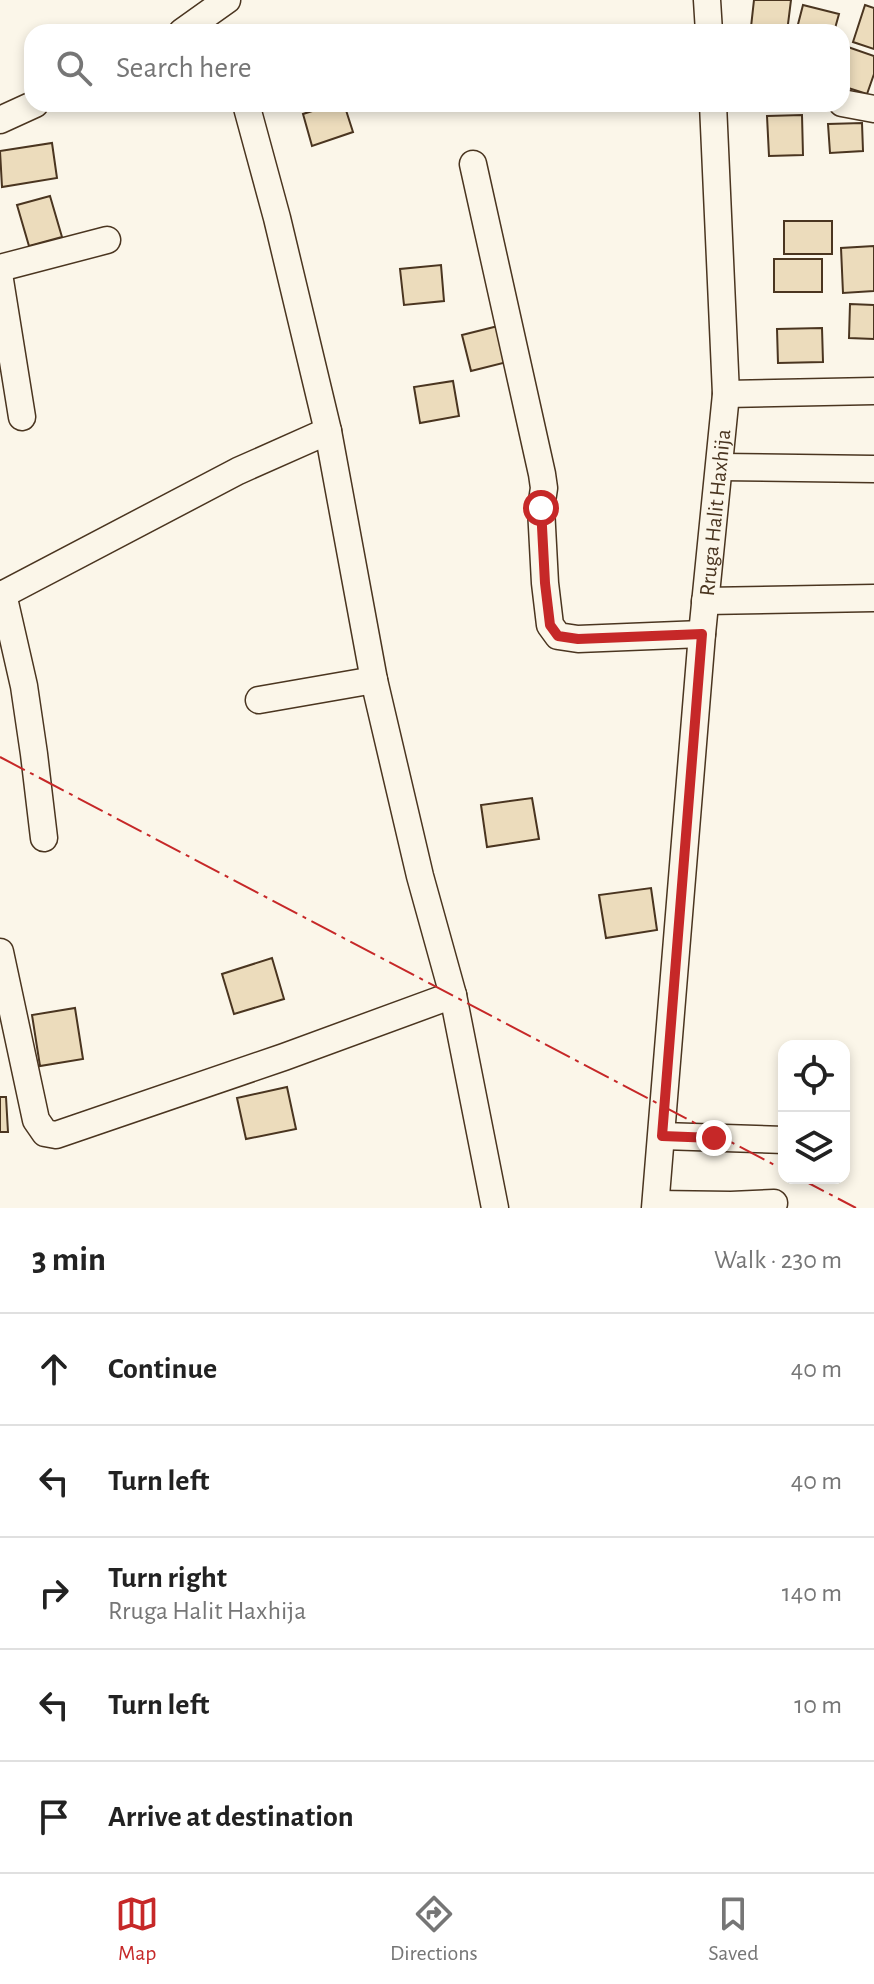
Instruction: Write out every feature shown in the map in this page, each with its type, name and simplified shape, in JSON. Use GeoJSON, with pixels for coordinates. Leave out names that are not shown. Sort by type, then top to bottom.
{"type":"FeatureCollection","features":[{"type":"Feature","properties":{"kind":"street"},"geometry":{"type":"LineString","coordinates":[[707,0],[708,24]]}},
{"type":"Feature","properties":{"kind":"street"},"geometry":{"type":"LineString","coordinates":[[200,24],[224,13]]}},
{"type":"Feature","properties":{"kind":"street"},"geometry":{"type":"LineString","coordinates":[[850,104],[874,109]]}},
{"type":"Feature","properties":{"kind":"street"},"geometry":{"type":"LineString","coordinates":[[0,120],[24,109]]}},
{"type":"Feature","properties":{"kind":"street"},"geometry":{"type":"LineString","coordinates":[[248,112],[328,431],[374,680],[420,876],[453,995],[495,1208]]}},
{"type":"Feature","properties":{"kind":"street","name":"Rruga Halit Haxhija"},"geometry":{"type":"LineString","coordinates":[[656,1206],[702,634],[726,394],[713,112]]}},
{"type":"Feature","properties":{"kind":"street"},"geometry":{"type":"LineString","coordinates":[[473,164],[542,474],[544,488],[541,508],[550,625],[558,636],[578,639],[702,634]]}},
{"type":"Feature","properties":{"kind":"street"},"geometry":{"type":"LineString","coordinates":[[0,268],[107,240]]}},
{"type":"Feature","properties":{"kind":"street"},"geometry":{"type":"LineString","coordinates":[[0,280],[22,417]]}},
{"type":"Feature","properties":{"kind":"street"},"geometry":{"type":"LineString","coordinates":[[726,394],[874,391]]}},
{"type":"Feature","properties":{"kind":"street"},"geometry":{"type":"LineString","coordinates":[[44,838],[24,686],[2,595],[238,471],[328,431]]}},
{"type":"Feature","properties":{"kind":"street"},"geometry":{"type":"LineString","coordinates":[[720,467],[874,469]]}},
{"type":"Feature","properties":{"kind":"street"},"geometry":{"type":"LineString","coordinates":[[705,601],[874,598]]}},
{"type":"Feature","properties":{"kind":"street"},"geometry":{"type":"LineString","coordinates":[[259,700],[374,680]]}},
{"type":"Feature","properties":{"kind":"street"},"geometry":{"type":"LineString","coordinates":[[0,952],[7,1014],[36,1120],[45,1133],[56,1135],[453,995]]}},
{"type":"Feature","properties":{"kind":"street"},"geometry":{"type":"LineString","coordinates":[[662,1136],[778,1140]]}},
{"type":"Feature","properties":{"kind":"street"},"geometry":{"type":"LineString","coordinates":[[656,1206],[774,1203]]}},
{"type":"Feature","properties":{"kind":"building"},"geometry":{"type":"Polygon","coordinates":[[[754,0],[791,0],[788,24],[751,24],[754,0]]]}},
{"type":"Feature","properties":{"kind":"building"},"geometry":{"type":"Polygon","coordinates":[[[803,5],[839,14],[836,24],[798,24],[803,5]]]}},
{"type":"Feature","properties":{"kind":"building"},"geometry":{"type":"Polygon","coordinates":[[[865,5],[874,8],[874,49],[853,42],[865,5]]]}},
{"type":"Feature","properties":{"kind":"building"},"geometry":{"type":"Polygon","coordinates":[[[850,48],[874,56],[874,74],[867,94],[850,89],[850,48]]]}},
{"type":"Feature","properties":{"kind":"building"},"geometry":{"type":"Polygon","coordinates":[[[347,112],[353,132],[312,146],[303,114],[347,112]]]}},
{"type":"Feature","properties":{"kind":"building"},"geometry":{"type":"Polygon","coordinates":[[[802,115],[803,155],[769,156],[767,116],[802,115]]]}},
{"type":"Feature","properties":{"kind":"building"},"geometry":{"type":"Polygon","coordinates":[[[862,123],[863,151],[830,153],[828,124],[862,123]]]}},
{"type":"Feature","properties":{"kind":"building"},"geometry":{"type":"Polygon","coordinates":[[[52,143],[57,178],[2,187],[0,151],[52,143]]]}},
{"type":"Feature","properties":{"kind":"building"},"geometry":{"type":"Polygon","coordinates":[[[50,196],[62,237],[29,246],[17,205],[50,196]]]}},
{"type":"Feature","properties":{"kind":"building"},"geometry":{"type":"Polygon","coordinates":[[[784,221],[832,221],[832,254],[784,254],[784,221]]]}},
{"type":"Feature","properties":{"kind":"building"},"geometry":{"type":"Polygon","coordinates":[[[874,246],[874,291],[843,293],[841,248],[874,246]]]}},
{"type":"Feature","properties":{"kind":"building"},"geometry":{"type":"Polygon","coordinates":[[[774,259],[822,259],[822,292],[774,292],[774,259]]]}},
{"type":"Feature","properties":{"kind":"building"},"geometry":{"type":"Polygon","coordinates":[[[441,265],[444,301],[404,305],[400,269],[441,265]]]}},
{"type":"Feature","properties":{"kind":"building"},"geometry":{"type":"Polygon","coordinates":[[[850,304],[874,305],[874,339],[849,338],[850,304]]]}},
{"type":"Feature","properties":{"kind":"building"},"geometry":{"type":"Polygon","coordinates":[[[502,325],[511,361],[471,371],[462,335],[502,325]]]}},
{"type":"Feature","properties":{"kind":"building"},"geometry":{"type":"Polygon","coordinates":[[[822,328],[823,362],[778,363],[777,329],[822,328]]]}},
{"type":"Feature","properties":{"kind":"building"},"geometry":{"type":"Polygon","coordinates":[[[453,381],[459,416],[420,423],[414,387],[453,381]]]}},
{"type":"Feature","properties":{"kind":"building"},"geometry":{"type":"Polygon","coordinates":[[[532,798],[539,839],[487,847],[481,805],[532,798]]]}},
{"type":"Feature","properties":{"kind":"building"},"geometry":{"type":"Polygon","coordinates":[[[651,888],[657,930],[606,938],[599,895],[651,888]]]}},
{"type":"Feature","properties":{"kind":"building"},"geometry":{"type":"Polygon","coordinates":[[[272,958],[284,999],[234,1014],[222,974],[272,958]]]}},
{"type":"Feature","properties":{"kind":"building"},"geometry":{"type":"Polygon","coordinates":[[[75,1008],[83,1059],[40,1066],[32,1015],[75,1008]]]}},
{"type":"Feature","properties":{"kind":"building"},"geometry":{"type":"Polygon","coordinates":[[[287,1087],[296,1129],[246,1139],[237,1098],[287,1087]]]}},
{"type":"Feature","properties":{"kind":"building"},"geometry":{"type":"Polygon","coordinates":[[[0,1097],[6,1097],[8,1132],[0,1132],[0,1097]]]}},
{"type":"Feature","properties":{"kind":"power"},"geometry":{"type":"LineString","coordinates":[[0,757],[778,1167]]}},
{"type":"Feature","properties":{"kind":"power"},"geometry":{"type":"LineString","coordinates":[[810,1184],[856,1208]]}},
{"type":"Feature","properties":{"kind":"route"},"geometry":{"type":"LineString","coordinates":[[541,508],[550,625],[558,636],[578,639],[702,634],[662,1136],[714,1138]]}}]}
